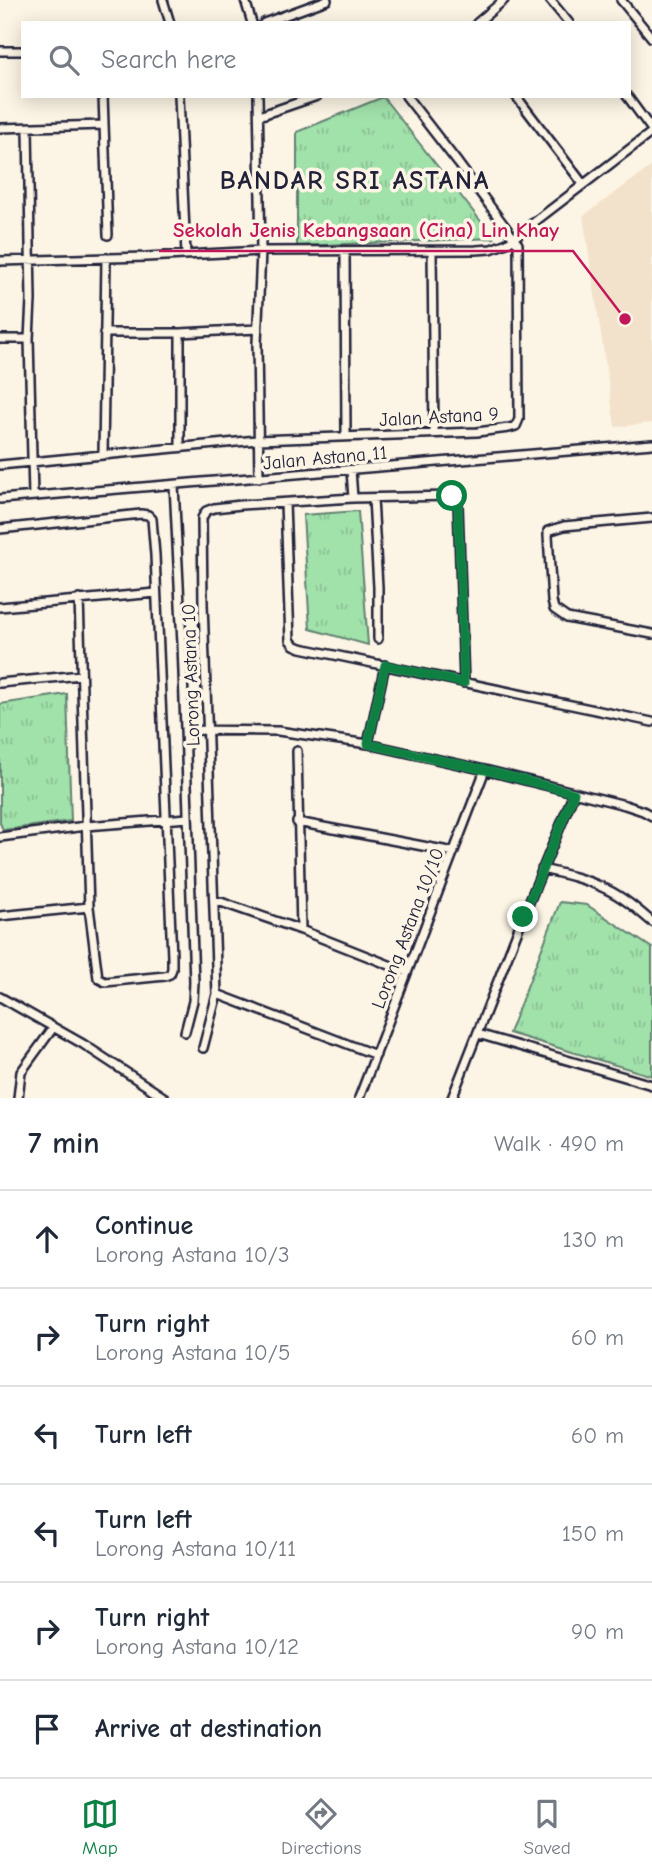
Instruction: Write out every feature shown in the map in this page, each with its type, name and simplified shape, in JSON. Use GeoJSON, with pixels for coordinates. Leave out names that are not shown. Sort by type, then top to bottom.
{"type":"FeatureCollection","features":[{"type":"Feature","properties":{"kind":"street"},"geometry":{"type":"LineString","coordinates":[[163,0],[169,21]]}},
{"type":"Feature","properties":{"kind":"street"},"geometry":{"type":"LineString","coordinates":[[245,0],[251,21]]}},
{"type":"Feature","properties":{"kind":"street"},"geometry":{"type":"LineString","coordinates":[[269,21],[327,0]]}},
{"type":"Feature","properties":{"kind":"street"},"geometry":{"type":"LineString","coordinates":[[479,21],[504,0]]}},
{"type":"Feature","properties":{"kind":"street"},"geometry":{"type":"LineString","coordinates":[[550,0],[567,21]]}},
{"type":"Feature","properties":{"kind":"street"},"geometry":{"type":"LineString","coordinates":[[621,0],[652,38]]}},
{"type":"Feature","properties":{"kind":"street"},"geometry":{"type":"LineString","coordinates":[[0,51],[21,51]]}},
{"type":"Feature","properties":{"kind":"street"},"geometry":{"type":"LineString","coordinates":[[103,98],[108,235]]}},
{"type":"Feature","properties":{"kind":"street"},"geometry":{"type":"LineString","coordinates":[[179,98],[186,255]]}},
{"type":"Feature","properties":{"kind":"street"},"geometry":{"type":"LineString","coordinates":[[258,98],[261,251],[257,329],[259,478]]}},
{"type":"Feature","properties":{"kind":"street"},"geometry":{"type":"LineString","coordinates":[[259,116],[311,98]]}},
{"type":"Feature","properties":{"kind":"street"},"geometry":{"type":"LineString","coordinates":[[408,98],[514,237]]}},
{"type":"Feature","properties":{"kind":"street"},"geometry":{"type":"LineString","coordinates":[[518,98],[583,184]]}},
{"type":"Feature","properties":{"kind":"street"},"geometry":{"type":"LineString","coordinates":[[0,261],[261,251],[432,251],[499,247],[652,131],[627,98]]}},
{"type":"Feature","properties":{"kind":"street"},"geometry":{"type":"LineString","coordinates":[[0,128],[104,125]]}},
{"type":"Feature","properties":{"kind":"street"},"geometry":{"type":"LineString","coordinates":[[28,128],[33,496]]}},
{"type":"Feature","properties":{"kind":"street","name":"Jalan Astana 9"},"geometry":{"type":"LineString","coordinates":[[0,465],[257,440],[434,433],[516,426],[519,419],[519,250],[514,237]]}},
{"type":"Feature","properties":{"kind":"street"},"geometry":{"type":"LineString","coordinates":[[345,251],[346,436]]}},
{"type":"Feature","properties":{"kind":"street"},"geometry":{"type":"LineString","coordinates":[[432,251],[434,433]]}},
{"type":"Feature","properties":{"kind":"street"},"geometry":{"type":"LineString","coordinates":[[103,455],[106,258]]}},
{"type":"Feature","properties":{"kind":"street"},"geometry":{"type":"LineString","coordinates":[[104,333],[257,329]]}},
{"type":"Feature","properties":{"kind":"street"},"geometry":{"type":"LineString","coordinates":[[180,333],[180,447]]}},
{"type":"Feature","properties":{"kind":"street"},"geometry":{"type":"LineString","coordinates":[[0,340],[29,339]]}},
{"type":"Feature","properties":{"kind":"street","name":"Jalan Astana 11"},"geometry":{"type":"LineString","coordinates":[[0,499],[652,444]]}},
{"type":"Feature","properties":{"kind":"street"},"geometry":{"type":"LineString","coordinates":[[351,470],[353,498]]}},
{"type":"Feature","properties":{"kind":"street"},"geometry":{"type":"LineString","coordinates":[[174,485],[186,730],[194,982],[193,1001],[185,1032]]}},
{"type":"Feature","properties":{"kind":"street","name":"Lorong Astana 10"},"geometry":{"type":"LineString","coordinates":[[203,1048],[217,994],[202,518],[206,512],[214,508],[241,505],[353,498],[452,496],[457,499],[464,683]]}},
{"type":"Feature","properties":{"kind":"street"},"geometry":{"type":"LineString","coordinates":[[373,498],[378,639]]}},
{"type":"Feature","properties":{"kind":"street"},"geometry":{"type":"LineString","coordinates":[[285,503],[290,640],[294,645],[652,722]]}},
{"type":"Feature","properties":{"kind":"street"},"geometry":{"type":"LineString","coordinates":[[0,529],[141,514],[148,515],[153,525],[172,969],[170,974],[164,976],[105,982],[98,978],[89,907],[79,599]]}},
{"type":"Feature","properties":{"kind":"street"},"geometry":{"type":"LineString","coordinates":[[652,518],[564,526],[548,531],[548,535],[554,609],[568,618],[652,634]]}},
{"type":"Feature","properties":{"kind":"street"},"geometry":{"type":"LineString","coordinates":[[0,607],[156,593]]}},
{"type":"Feature","properties":{"kind":"street"},"geometry":{"type":"LineString","coordinates":[[368,744],[385,665]]}},
{"type":"Feature","properties":{"kind":"street"},"geometry":{"type":"LineString","coordinates":[[0,683],[81,675]]}},
{"type":"Feature","properties":{"kind":"street"},"geometry":{"type":"LineString","coordinates":[[186,730],[278,731],[368,744],[625,805],[652,816]]}},
{"type":"Feature","properties":{"kind":"street"},"geometry":{"type":"LineString","coordinates":[[297,751],[300,930]]}},
{"type":"Feature","properties":{"kind":"street","name":"Lorong Astana 10/10"},"geometry":{"type":"LineString","coordinates":[[359,1098],[485,770]]}},
{"type":"Feature","properties":{"kind":"street"},"geometry":{"type":"LineString","coordinates":[[452,1098],[574,793]]}},
{"type":"Feature","properties":{"kind":"street"},"geometry":{"type":"LineString","coordinates":[[0,837],[86,826],[188,818]]}},
{"type":"Feature","properties":{"kind":"street"},"geometry":{"type":"LineString","coordinates":[[298,822],[454,852]]}},
{"type":"Feature","properties":{"kind":"street"},"geometry":{"type":"LineString","coordinates":[[542,869],[608,889],[652,922]]}},
{"type":"Feature","properties":{"kind":"street"},"geometry":{"type":"LineString","coordinates":[[215,900],[407,972]]}},
{"type":"Feature","properties":{"kind":"street"},"geometry":{"type":"LineString","coordinates":[[0,916],[89,907]]}},
{"type":"Feature","properties":{"kind":"street"},"geometry":{"type":"LineString","coordinates":[[217,994],[376,1055]]}},
{"type":"Feature","properties":{"kind":"street"},"geometry":{"type":"LineString","coordinates":[[0,998],[83,1044],[165,1098]]}},
{"type":"Feature","properties":{"kind":"street"},"geometry":{"type":"LineString","coordinates":[[18,1098],[21,1072],[53,1028]]}},
{"type":"Feature","properties":{"kind":"street"},"geometry":{"type":"LineString","coordinates":[[478,1034],[652,1085]]}},
{"type":"Feature","properties":{"kind":"shaded area"},"geometry":{"type":"Polygon","coordinates":[[[652,166],[652,423],[615,427],[583,216],[652,166]]]}},
{"type":"Feature","properties":{"kind":"green space"},"geometry":{"type":"Polygon","coordinates":[[[384,98],[494,238],[297,246],[297,132],[384,98]]]}},
{"type":"Feature","properties":{"kind":"green space"},"geometry":{"type":"Polygon","coordinates":[[[358,511],[368,645],[310,629],[303,515],[358,511]]]}},
{"type":"Feature","properties":{"kind":"green space"},"geometry":{"type":"Polygon","coordinates":[[[67,694],[71,821],[3,830],[0,823],[0,704],[67,694]]]}},
{"type":"Feature","properties":{"kind":"green space"},"geometry":{"type":"Polygon","coordinates":[[[560,902],[587,905],[652,948],[652,1076],[509,1033],[560,902]]]}},
{"type":"Feature","properties":{"kind":"place","name":"Sekolah Jenis Kebangsaan (Cina) Lin Khay"},"geometry":{"type":"Point","coordinates":[625,319]}},
{"type":"Feature","properties":{"kind":"district","name":"BANDAR SRI ASTANA"},"geometry":{"type":"Point","coordinates":[355,180]}},
{"type":"Feature","properties":{"kind":"route"},"geometry":{"type":"LineString","coordinates":[[452,496],[457,499],[458,504],[464,683],[385,665],[368,744],[574,793],[523,917]]}}]}
